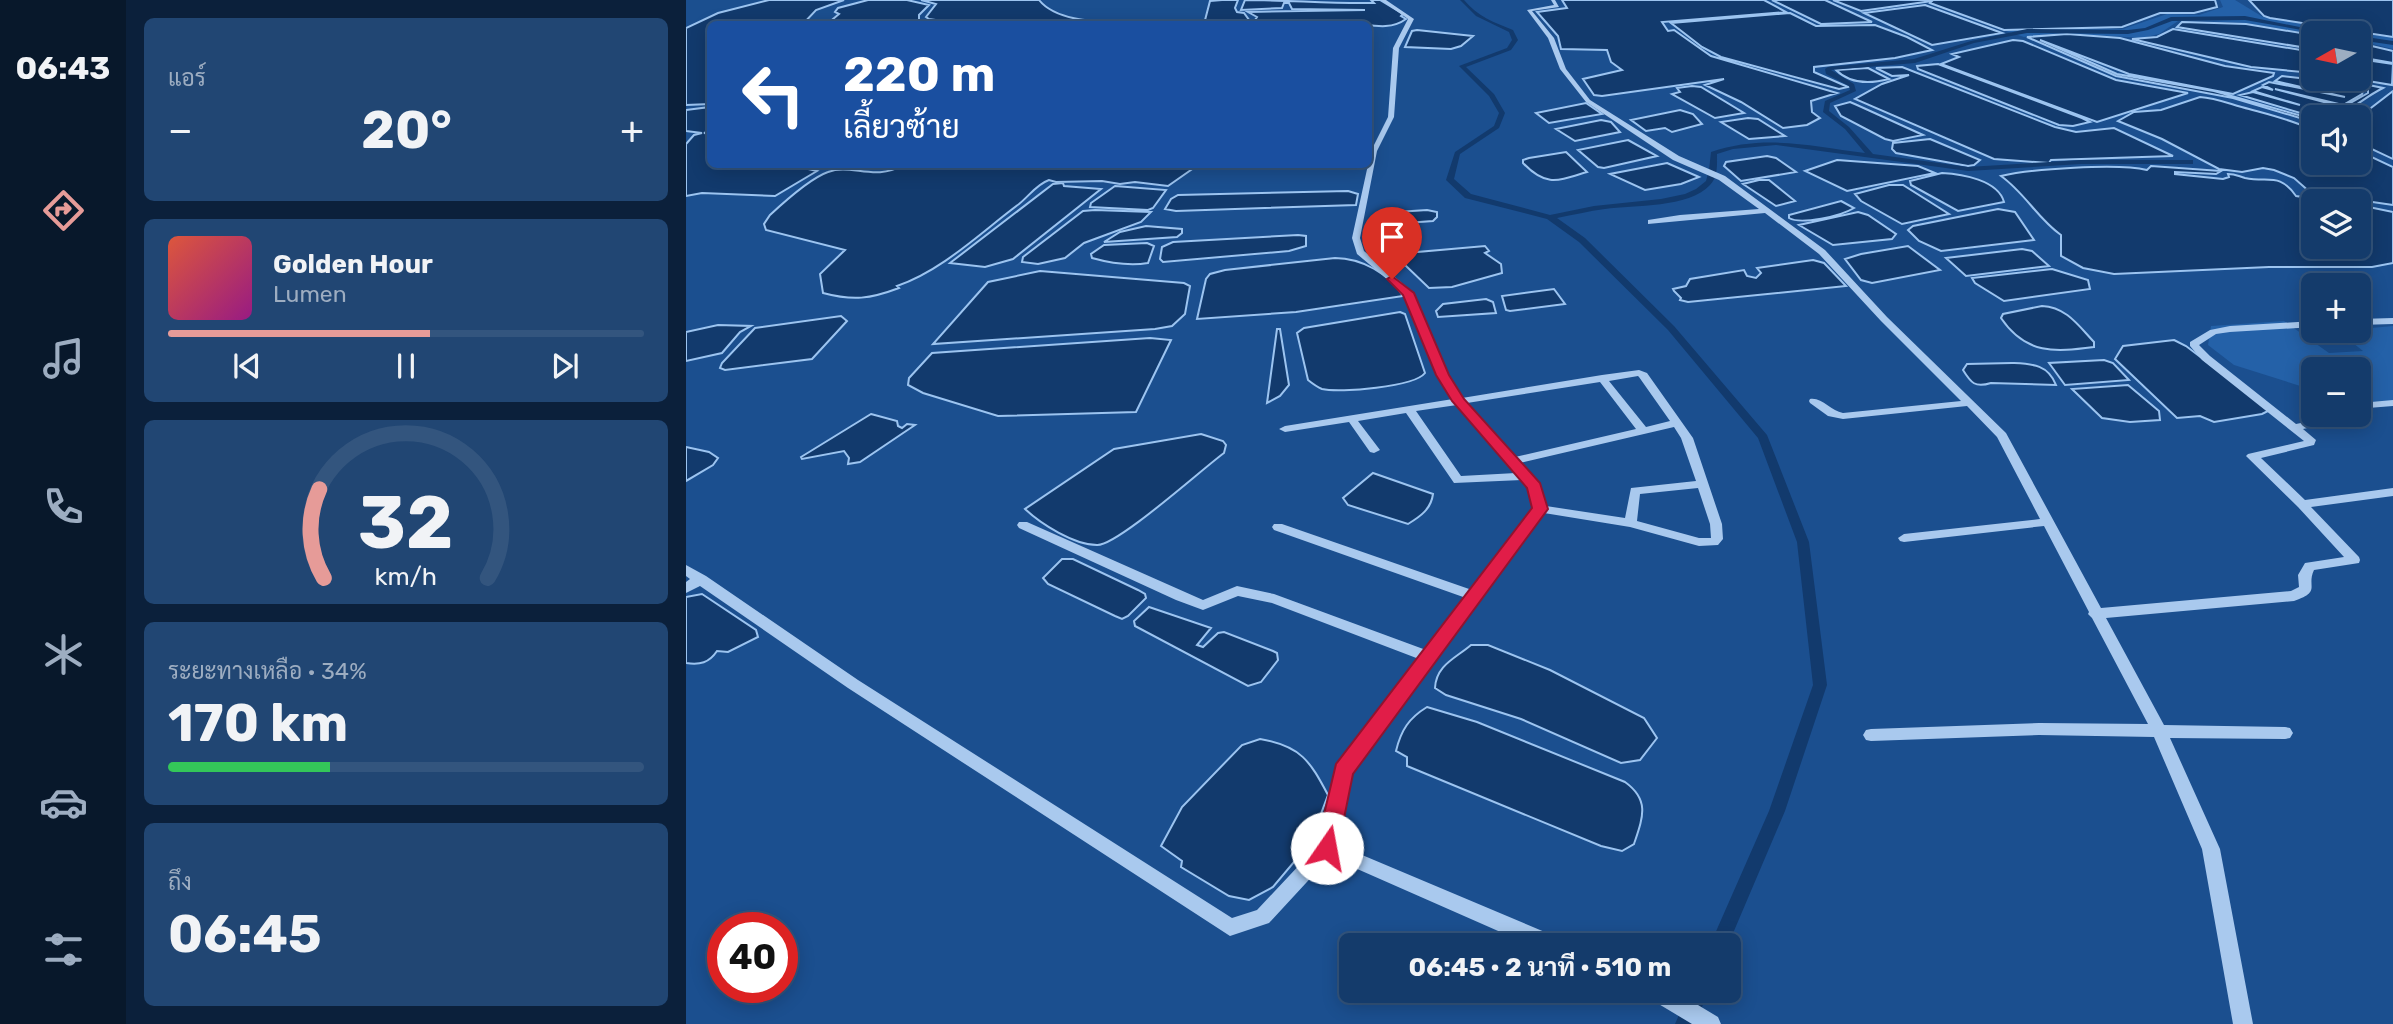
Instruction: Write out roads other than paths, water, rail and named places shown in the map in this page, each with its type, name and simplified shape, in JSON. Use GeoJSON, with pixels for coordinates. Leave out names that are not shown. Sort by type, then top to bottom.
{"type":"FeatureCollection","features":[{"type":"Feature","properties":{"kind":"street"},"geometry":{"type":"LineString","coordinates":[[1372,161],[1375,138],[1391,117],[1396,48],[1410,19],[1383,0]]}},
{"type":"Feature","properties":{"kind":"street"},"geometry":{"type":"LineString","coordinates":[[1553,0],[1557,6],[1529,10],[1551,38],[1563,69],[1588,101],[1676,158],[1722,178],[1822,252],[1884,318],[2003,435],[2158,729],[2211,849],[2243,1024]]}},
{"type":"Feature","properties":{"kind":"street"},"geometry":{"type":"LineString","coordinates":[[1371,168],[1356,238],[1360,252],[1409,293],[1442,375],[1459,401],[1534,486],[1541,509]]}},
{"type":"Feature","properties":{"kind":"street"},"geometry":{"type":"LineString","coordinates":[[1651,222],[1680,217],[1764,211]]}},
{"type":"Feature","properties":{"kind":"street"},"geometry":{"type":"LineString","coordinates":[[2371,322],[2393,321]]}},
{"type":"Feature","properties":{"kind":"street"},"geometry":{"type":"LineString","coordinates":[[2095,614],[2294,596],[2306,589],[2305,575],[2310,566],[2354,560],[2252,456],[2310,443],[2297,427],[2206,358],[2193,344],[2213,332],[2230,328],[2301,325]]}},
{"type":"Feature","properties":{"kind":"street"},"geometry":{"type":"LineString","coordinates":[[1284,429],[1633,373],[1643,375],[1687,438],[1716,524],[1717,539],[1714,542],[1699,542],[1630,523],[1541,509]]}},
{"type":"Feature","properties":{"kind":"street"},"geometry":{"type":"LineString","coordinates":[[1602,378],[1643,431]]}},
{"type":"Feature","properties":{"kind":"street"},"geometry":{"type":"LineString","coordinates":[[1814,401],[1832,414],[1843,416],[1969,403]]}},
{"type":"Feature","properties":{"kind":"street"},"geometry":{"type":"LineString","coordinates":[[2371,405],[2393,403]]}},
{"type":"Feature","properties":{"kind":"street"},"geometry":{"type":"LineString","coordinates":[[1409,409],[1458,480],[1524,476]]}},
{"type":"Feature","properties":{"kind":"street"},"geometry":{"type":"LineString","coordinates":[[1351,418],[1374,450]]}},
{"type":"Feature","properties":{"kind":"street"},"geometry":{"type":"LineString","coordinates":[[1511,462],[1677,423]]}},
{"type":"Feature","properties":{"kind":"street"},"geometry":{"type":"LineString","coordinates":[[2297,427],[2301,426]]}},
{"type":"Feature","properties":{"kind":"street"},"geometry":{"type":"LineString","coordinates":[[1630,523],[1635,491],[1703,484]]}},
{"type":"Feature","properties":{"kind":"street"},"geometry":{"type":"LineString","coordinates":[[2302,504],[2393,492]]}},
{"type":"Feature","properties":{"kind":"street"},"geometry":{"type":"LineString","coordinates":[[686,569],[693,584],[1230,927],[1263,917],[1327,848],[1343,771],[1541,509]]}},
{"type":"Feature","properties":{"kind":"street"},"geometry":{"type":"LineString","coordinates":[[1904,538],[2047,522]]}},
{"type":"Feature","properties":{"kind":"street"},"geometry":{"type":"LineString","coordinates":[[1023,525],[1203,605],[1226,594],[1250,593],[1274,599],[1428,657]]}},
{"type":"Feature","properties":{"kind":"street"},"geometry":{"type":"LineString","coordinates":[[1278,527],[1475,596]]}},
{"type":"Feature","properties":{"kind":"street"},"geometry":{"type":"LineString","coordinates":[[1871,735],[2039,729],[2285,733]]}},
{"type":"Feature","properties":{"kind":"street"},"geometry":{"type":"LineString","coordinates":[[1327,848],[1524,933]]}},
{"type":"Feature","properties":{"kind":"street"},"geometry":{"type":"LineString","coordinates":[[1676,1003],[1711,1024]]}},
{"type":"Feature","properties":{"kind":"waterway"},"geometry":{"type":"LineString","coordinates":[[1462,0],[1477,15],[1511,31],[1515,40],[1509,49],[1462,66],[1492,95],[1502,113],[1497,127],[1457,153],[1450,180],[1468,196],[1550,217]]}},
{"type":"Feature","properties":{"kind":"waterway"},"geometry":{"type":"LineString","coordinates":[[1870,154],[1847,128],[1826,112],[1827,102],[1853,91],[1852,85],[1828,73],[1828,69],[1915,61],[1973,42],[2027,31],[2128,32],[2146,29],[2171,19],[2245,18],[2301,28]]}},
{"type":"Feature","properties":{"kind":"waterway"},"geometry":{"type":"LineString","coordinates":[[2371,40],[2393,43]]}},
{"type":"Feature","properties":{"kind":"waterway"},"geometry":{"type":"LineString","coordinates":[[1550,217],[1688,195],[1699,191],[1711,178],[1713,153],[1732,147],[1776,143],[1968,169],[2081,162],[2190,162]]}},
{"type":"Feature","properties":{"kind":"waterway"},"geometry":{"type":"LineString","coordinates":[[1550,217],[1582,240],[1671,328],[1763,437],[1803,542],[1820,685],[1777,811],[1724,933]]}},
{"type":"Feature","properties":{"kind":"waterway"},"geometry":{"type":"LineString","coordinates":[[1685,1024],[1694,1003]]}}]}
